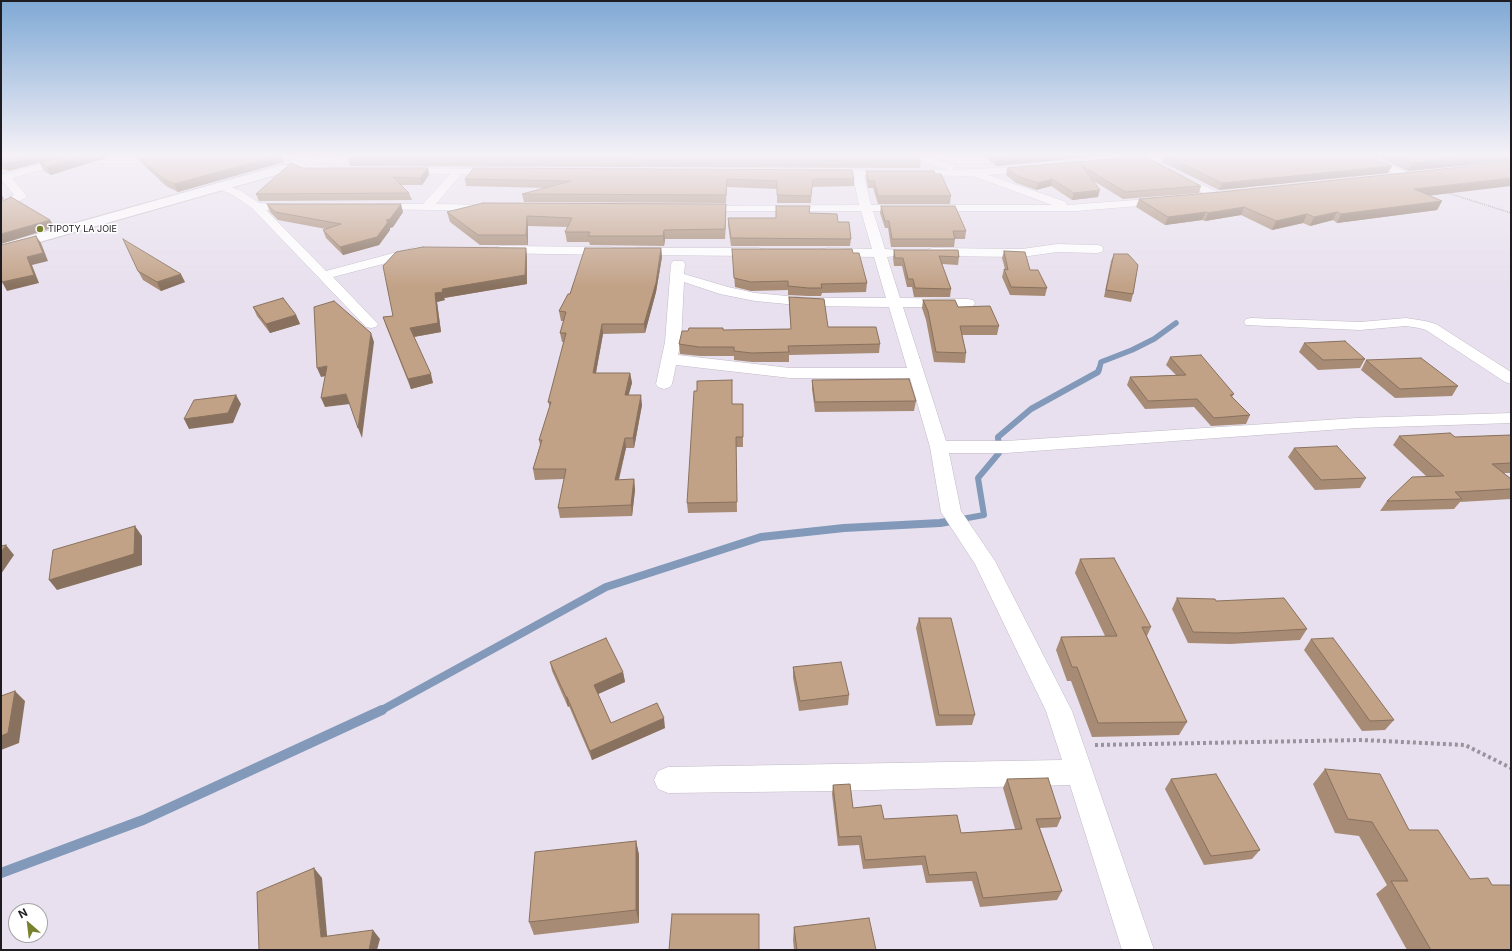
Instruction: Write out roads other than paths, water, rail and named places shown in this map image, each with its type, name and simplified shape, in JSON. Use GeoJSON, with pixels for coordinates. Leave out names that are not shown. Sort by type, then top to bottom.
{"type":"FeatureCollection","features":[{"type":"Feature","properties":{"kind":"street"},"geometry":{"type":"LineString","coordinates":[[1,207],[17,198]]}},
{"type":"Feature","properties":{"kind":"street"},"geometry":{"type":"LineString","coordinates":[[1,249],[178,198]]}},
{"type":"Feature","properties":{"kind":"street"},"geometry":{"type":"LineString","coordinates":[[245,198],[256,206],[371,324]]}},
{"type":"Feature","properties":{"kind":"street"},"geometry":{"type":"LineString","coordinates":[[427,207],[434,198]]}},
{"type":"Feature","properties":{"kind":"street"},"geometry":{"type":"LineString","coordinates":[[864,198],[939,447],[956,521],[984,561],[1059,711],[1138,950]]}},
{"type":"Feature","properties":{"kind":"street"},"geometry":{"type":"LineString","coordinates":[[1047,198],[1076,208]]}},
{"type":"Feature","properties":{"kind":"street"},"geometry":{"type":"LineString","coordinates":[[694,208],[1076,208],[1170,200]]}},
{"type":"Feature","properties":{"kind":"street"},"geometry":{"type":"LineString","coordinates":[[256,206],[303,207]]}},
{"type":"Feature","properties":{"kind":"street"},"geometry":{"type":"LineString","coordinates":[[365,207],[505,208]]}},
{"type":"Feature","properties":{"kind":"street"},"geometry":{"type":"LineString","coordinates":[[919,252],[1022,253],[1057,248],[1097,249]]}},
{"type":"Feature","properties":{"kind":"street"},"geometry":{"type":"LineString","coordinates":[[325,276],[404,253],[424,250]]}},
{"type":"Feature","properties":{"kind":"street"},"geometry":{"type":"LineString","coordinates":[[487,250],[772,252]]}},
{"type":"Feature","properties":{"kind":"street"},"geometry":{"type":"LineString","coordinates":[[664,384],[673,342],[679,252]]}},
{"type":"Feature","properties":{"kind":"street"},"geometry":{"type":"LineString","coordinates":[[818,252],[903,252]]}},
{"type":"Feature","properties":{"kind":"street"},"geometry":{"type":"LineString","coordinates":[[678,276],[725,291],[755,297],[808,302],[968,303]]}},
{"type":"Feature","properties":{"kind":"street"},"geometry":{"type":"LineString","coordinates":[[1251,322],[1360,326],[1406,322],[1420,324],[1431,327],[1511,379]]}},
{"type":"Feature","properties":{"kind":"street"},"geometry":{"type":"LineString","coordinates":[[669,359],[790,373],[916,373]]}},
{"type":"Feature","properties":{"kind":"street"},"geometry":{"type":"LineString","coordinates":[[939,447],[999,446],[1356,423],[1511,418]]}},
{"type":"Feature","properties":{"kind":"street"},"geometry":{"type":"LineString","coordinates":[[668,780],[1078,772]]}},
{"type":"Feature","properties":{"kind":"waterway"},"geometry":{"type":"LineString","coordinates":[[1099,370],[1101,362],[1132,350],[1154,339],[1176,323]]}},
{"type":"Feature","properties":{"kind":"waterway"},"geometry":{"type":"LineString","coordinates":[[951,521],[984,515],[978,478],[999,453],[998,437],[1031,409],[1098,372],[1099,369]]}},
{"type":"Feature","properties":{"kind":"waterway"},"geometry":{"type":"LineString","coordinates":[[381,711],[606,587],[761,537],[844,528],[940,523],[957,520]]}},
{"type":"Feature","properties":{"kind":"waterway"},"geometry":{"type":"LineString","coordinates":[[1,873],[143,820],[381,711]]}},
{"type":"Feature","properties":{"kind":"place","name":"TIPOTY LA JOIE"},"geometry":{"type":"Point","coordinates":[40,229]}}]}
